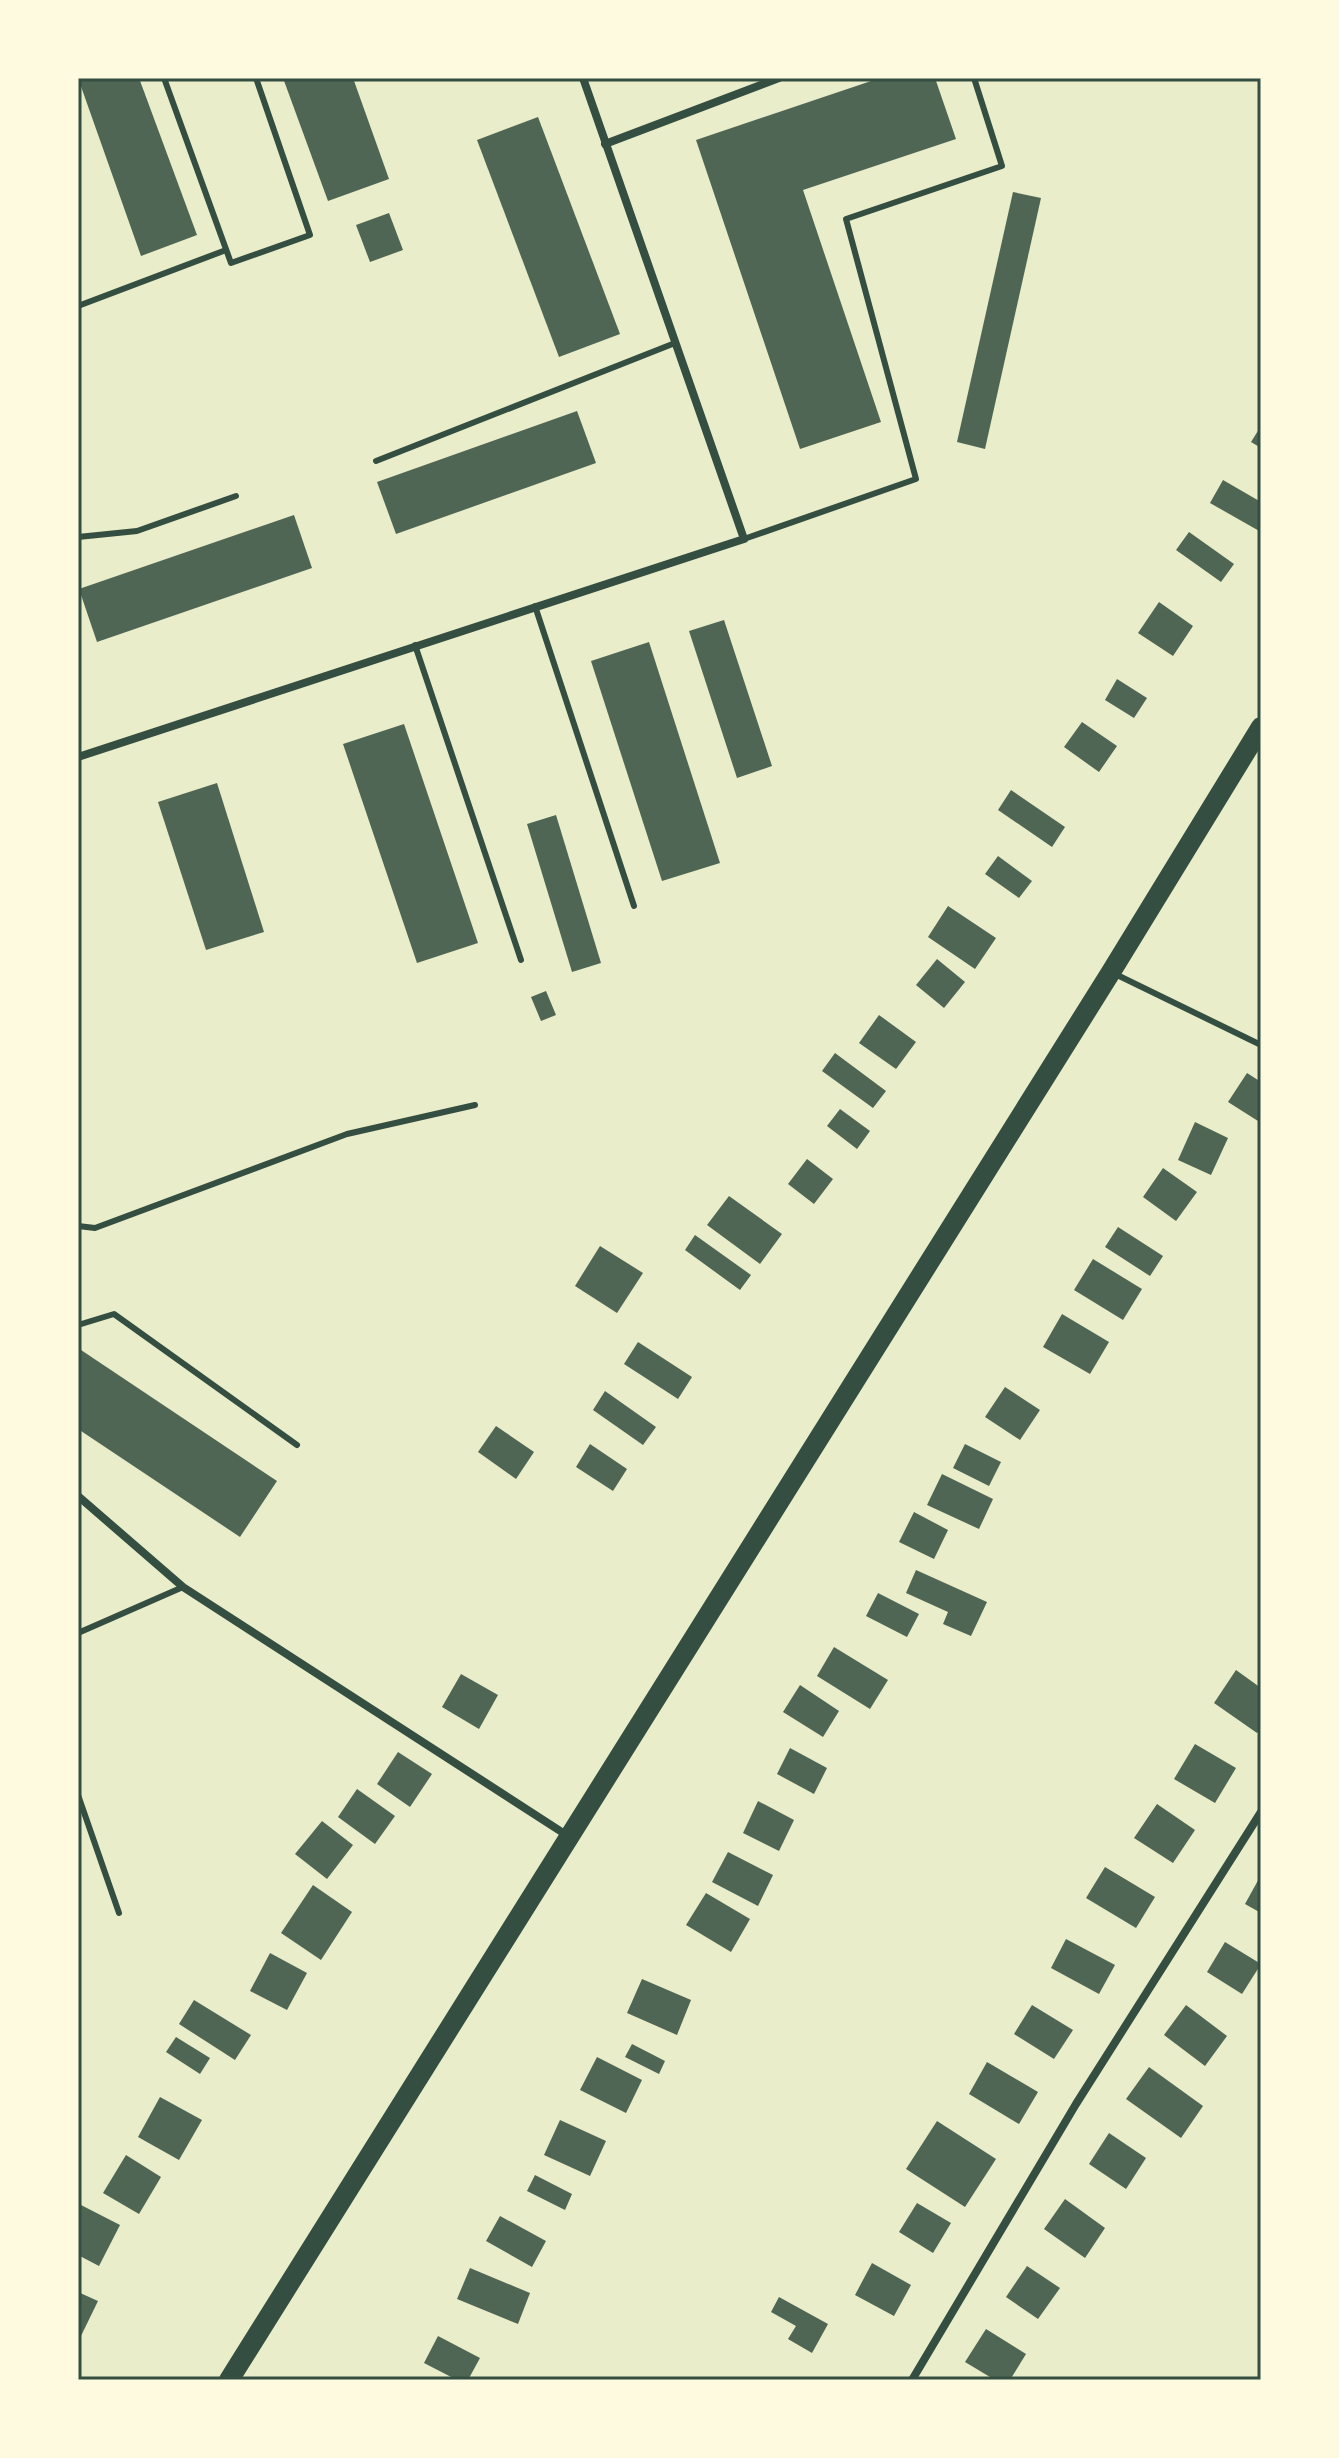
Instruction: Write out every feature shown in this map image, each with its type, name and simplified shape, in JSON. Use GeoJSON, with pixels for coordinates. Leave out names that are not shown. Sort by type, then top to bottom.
{"type":"FeatureCollection","features":[{"type":"Feature","properties":{"kind":"main road"},"geometry":{"type":"LineString","coordinates":[[229,2380],[1111,972],[1261,727]]}},
{"type":"Feature","properties":{"kind":"street"},"geometry":{"type":"LineString","coordinates":[[78,757],[744,539],[583,78]]}},
{"type":"Feature","properties":{"kind":"street"},"geometry":{"type":"LineString","coordinates":[[605,144],[779,78]]}},
{"type":"Feature","properties":{"kind":"street"},"geometry":{"type":"LineString","coordinates":[[78,1496],[183,1587],[568,1836]]}},
{"type":"Feature","properties":{"kind":"street"},"geometry":{"type":"LineString","coordinates":[[912,2380],[1076,2104],[1261,1812]]}},
{"type":"Feature","properties":{"kind":"lane"},"geometry":{"type":"LineString","coordinates":[[164,78],[231,263],[310,235],[256,78]]}},
{"type":"Feature","properties":{"kind":"lane"},"geometry":{"type":"LineString","coordinates":[[744,539],[916,479],[846,219],[1002,166],[974,78]]}},
{"type":"Feature","properties":{"kind":"lane"},"geometry":{"type":"LineString","coordinates":[[78,306],[226,250]]}},
{"type":"Feature","properties":{"kind":"lane"},"geometry":{"type":"LineString","coordinates":[[376,461],[675,343]]}},
{"type":"Feature","properties":{"kind":"lane"},"geometry":{"type":"LineString","coordinates":[[78,537],[137,531],[236,496]]}},
{"type":"Feature","properties":{"kind":"lane"},"geometry":{"type":"LineString","coordinates":[[535,606],[634,906]]}},
{"type":"Feature","properties":{"kind":"lane"},"geometry":{"type":"LineString","coordinates":[[415,645],[521,960]]}},
{"type":"Feature","properties":{"kind":"lane"},"geometry":{"type":"LineString","coordinates":[[1111,972],[1261,1045]]}},
{"type":"Feature","properties":{"kind":"lane"},"geometry":{"type":"LineString","coordinates":[[78,1226],[95,1228],[347,1134],[475,1105]]}},
{"type":"Feature","properties":{"kind":"lane"},"geometry":{"type":"LineString","coordinates":[[78,1325],[114,1314],[297,1445]]}},
{"type":"Feature","properties":{"kind":"lane"},"geometry":{"type":"LineString","coordinates":[[78,1633],[183,1587]]}},
{"type":"Feature","properties":{"kind":"lane"},"geometry":{"type":"LineString","coordinates":[[78,1795],[119,1913]]}},
{"type":"Feature","properties":{"kind":"building"},"geometry":{"type":"Polygon","coordinates":[[[78,78],[139,78],[197,235],[141,256],[78,78]]]}},
{"type":"Feature","properties":{"kind":"building"},"geometry":{"type":"Polygon","coordinates":[[[283,78],[353,78],[389,179],[328,201],[283,78]]]}},
{"type":"Feature","properties":{"kind":"building"},"geometry":{"type":"Polygon","coordinates":[[[880,78],[935,78],[956,139],[803,190],[881,422],[800,449],[696,140],[880,78]]]}},
{"type":"Feature","properties":{"kind":"building"},"geometry":{"type":"Polygon","coordinates":[[[538,117],[620,334],[559,357],[477,140],[538,117]]]}},
{"type":"Feature","properties":{"kind":"building"},"geometry":{"type":"Polygon","coordinates":[[[1013,192],[1041,198],[985,449],[957,442],[1013,192]]]}},
{"type":"Feature","properties":{"kind":"building"},"geometry":{"type":"Polygon","coordinates":[[[389,213],[403,250],[370,262],[356,225],[389,213]]]}},
{"type":"Feature","properties":{"kind":"building"},"geometry":{"type":"Polygon","coordinates":[[[577,411],[596,463],[396,534],[377,482],[577,411]]]}},
{"type":"Feature","properties":{"kind":"building"},"geometry":{"type":"Polygon","coordinates":[[[1261,426],[1261,448],[1251,442],[1261,426]]]}},
{"type":"Feature","properties":{"kind":"building"},"geometry":{"type":"Polygon","coordinates":[[[1223,480],[1261,502],[1261,532],[1210,503],[1223,480]]]}},
{"type":"Feature","properties":{"kind":"building"},"geometry":{"type":"Polygon","coordinates":[[[294,515],[312,568],[97,642],[79,589],[294,515]]]}},
{"type":"Feature","properties":{"kind":"building"},"geometry":{"type":"Polygon","coordinates":[[[1189,532],[1234,564],[1221,582],[1176,550],[1189,532]]]}},
{"type":"Feature","properties":{"kind":"building"},"geometry":{"type":"Polygon","coordinates":[[[1159,602],[1193,626],[1173,656],[1138,633],[1159,602]]]}},
{"type":"Feature","properties":{"kind":"building"},"geometry":{"type":"Polygon","coordinates":[[[724,620],[772,766],[737,778],[689,631],[724,620]]]}},
{"type":"Feature","properties":{"kind":"building"},"geometry":{"type":"Polygon","coordinates":[[[649,642],[720,863],[662,881],[591,661],[649,642]]]}},
{"type":"Feature","properties":{"kind":"building"},"geometry":{"type":"Polygon","coordinates":[[[1117,679],[1147,698],[1134,718],[1105,700],[1117,679]]]}},
{"type":"Feature","properties":{"kind":"building"},"geometry":{"type":"Polygon","coordinates":[[[1082,722],[1117,746],[1099,772],[1064,747],[1082,722]]]}},
{"type":"Feature","properties":{"kind":"building"},"geometry":{"type":"Polygon","coordinates":[[[404,724],[478,943],[417,963],[343,744],[404,724]]]}},
{"type":"Feature","properties":{"kind":"building"},"geometry":{"type":"Polygon","coordinates":[[[217,783],[264,932],[206,950],[158,802],[217,783]]]}},
{"type":"Feature","properties":{"kind":"building"},"geometry":{"type":"Polygon","coordinates":[[[1011,790],[1065,827],[1052,847],[998,810],[1011,790]]]}},
{"type":"Feature","properties":{"kind":"building"},"geometry":{"type":"Polygon","coordinates":[[[556,815],[601,963],[572,972],[527,824],[556,815]]]}},
{"type":"Feature","properties":{"kind":"building"},"geometry":{"type":"Polygon","coordinates":[[[998,856],[1032,881],[1019,898],[985,874],[998,856]]]}},
{"type":"Feature","properties":{"kind":"building"},"geometry":{"type":"Polygon","coordinates":[[[948,906],[996,938],[975,969],[928,937],[948,906]]]}},
{"type":"Feature","properties":{"kind":"building"},"geometry":{"type":"Polygon","coordinates":[[[937,959],[965,982],[944,1008],[916,985],[937,959]]]}},
{"type":"Feature","properties":{"kind":"building"},"geometry":{"type":"Polygon","coordinates":[[[546,991],[556,1015],[541,1021],[531,997],[546,991]]]}},
{"type":"Feature","properties":{"kind":"building"},"geometry":{"type":"Polygon","coordinates":[[[879,1015],[916,1042],[896,1069],[859,1043],[879,1015]]]}},
{"type":"Feature","properties":{"kind":"building"},"geometry":{"type":"Polygon","coordinates":[[[835,1053],[886,1091],[873,1108],[822,1071],[835,1053]]]}},
{"type":"Feature","properties":{"kind":"building"},"geometry":{"type":"Polygon","coordinates":[[[1247,1073],[1261,1082],[1261,1116],[1258,1121],[1228,1102],[1247,1073]]]}},
{"type":"Feature","properties":{"kind":"building"},"geometry":{"type":"Polygon","coordinates":[[[840,1109],[870,1131],[857,1149],[827,1126],[840,1109]]]}},
{"type":"Feature","properties":{"kind":"building"},"geometry":{"type":"Polygon","coordinates":[[[1195,1122],[1228,1138],[1211,1175],[1178,1160],[1195,1122]]]}},
{"type":"Feature","properties":{"kind":"building"},"geometry":{"type":"Polygon","coordinates":[[[807,1159],[833,1179],[814,1204],[788,1184],[807,1159]]]}},
{"type":"Feature","properties":{"kind":"building"},"geometry":{"type":"Polygon","coordinates":[[[1163,1168],[1197,1192],[1176,1221],[1143,1197],[1163,1168]]]}},
{"type":"Feature","properties":{"kind":"building"},"geometry":{"type":"Polygon","coordinates":[[[729,1196],[782,1234],[760,1264],[707,1225],[729,1196]]]}},
{"type":"Feature","properties":{"kind":"building"},"geometry":{"type":"Polygon","coordinates":[[[1118,1227],[1163,1256],[1150,1276],[1105,1247],[1118,1227]]]}},
{"type":"Feature","properties":{"kind":"building"},"geometry":{"type":"Polygon","coordinates":[[[695,1235],[751,1275],[740,1290],[685,1250],[695,1235]]]}},
{"type":"Feature","properties":{"kind":"building"},"geometry":{"type":"Polygon","coordinates":[[[600,1246],[643,1273],[617,1313],[575,1286],[600,1246]]]}},
{"type":"Feature","properties":{"kind":"building"},"geometry":{"type":"Polygon","coordinates":[[[1093,1259],[1142,1289],[1123,1320],[1074,1290],[1093,1259]]]}},
{"type":"Feature","properties":{"kind":"building"},"geometry":{"type":"Polygon","coordinates":[[[1062,1314],[1109,1342],[1090,1374],[1043,1347],[1062,1314]]]}},
{"type":"Feature","properties":{"kind":"building"},"geometry":{"type":"Polygon","coordinates":[[[638,1342],[692,1377],[678,1399],[624,1364],[638,1342]]]}},
{"type":"Feature","properties":{"kind":"building"},"geometry":{"type":"Polygon","coordinates":[[[81,1350],[277,1481],[240,1537],[78,1429],[78,1354],[81,1350]]]}},
{"type":"Feature","properties":{"kind":"building"},"geometry":{"type":"Polygon","coordinates":[[[1005,1387],[1040,1410],[1020,1440],[985,1417],[1005,1387]]]}},
{"type":"Feature","properties":{"kind":"building"},"geometry":{"type":"Polygon","coordinates":[[[605,1391],[656,1427],[643,1445],[593,1410],[605,1391]]]}},
{"type":"Feature","properties":{"kind":"building"},"geometry":{"type":"Polygon","coordinates":[[[496,1426],[534,1452],[516,1479],[478,1452],[496,1426]]]}},
{"type":"Feature","properties":{"kind":"building"},"geometry":{"type":"Polygon","coordinates":[[[590,1444],[627,1469],[613,1491],[576,1467],[590,1444]]]}},
{"type":"Feature","properties":{"kind":"building"},"geometry":{"type":"Polygon","coordinates":[[[965,1444],[1001,1462],[989,1486],[953,1468],[965,1444]]]}},
{"type":"Feature","properties":{"kind":"building"},"geometry":{"type":"Polygon","coordinates":[[[942,1474],[993,1499],[979,1529],[927,1505],[942,1474]]]}},
{"type":"Feature","properties":{"kind":"building"},"geometry":{"type":"Polygon","coordinates":[[[914,1512],[948,1530],[934,1559],[899,1542],[914,1512]]]}},
{"type":"Feature","properties":{"kind":"building"},"geometry":{"type":"Polygon","coordinates":[[[916,1570],[987,1602],[971,1636],[943,1624],[948,1612],[906,1593],[916,1570]]]}},
{"type":"Feature","properties":{"kind":"building"},"geometry":{"type":"Polygon","coordinates":[[[878,1593],[919,1614],[907,1637],[866,1616],[878,1593]]]}},
{"type":"Feature","properties":{"kind":"building"},"geometry":{"type":"Polygon","coordinates":[[[834,1647],[888,1680],[870,1709],[817,1676],[834,1647]]]}},
{"type":"Feature","properties":{"kind":"building"},"geometry":{"type":"Polygon","coordinates":[[[1236,1670],[1261,1688],[1261,1728],[1257,1733],[1214,1703],[1236,1670]]]}},
{"type":"Feature","properties":{"kind":"building"},"geometry":{"type":"Polygon","coordinates":[[[461,1674],[498,1695],[479,1729],[442,1707],[461,1674]]]}},
{"type":"Feature","properties":{"kind":"building"},"geometry":{"type":"Polygon","coordinates":[[[800,1685],[839,1711],[823,1737],[783,1712],[800,1685]]]}},
{"type":"Feature","properties":{"kind":"building"},"geometry":{"type":"Polygon","coordinates":[[[1195,1744],[1236,1768],[1215,1803],[1174,1779],[1195,1744]]]}},
{"type":"Feature","properties":{"kind":"building"},"geometry":{"type":"Polygon","coordinates":[[[790,1748],[827,1768],[814,1794],[777,1774],[790,1748]]]}},
{"type":"Feature","properties":{"kind":"building"},"geometry":{"type":"Polygon","coordinates":[[[398,1752],[432,1774],[410,1807],[377,1784],[398,1752]]]}},
{"type":"Feature","properties":{"kind":"building"},"geometry":{"type":"Polygon","coordinates":[[[357,1789],[395,1816],[375,1844],[338,1817],[357,1789]]]}},
{"type":"Feature","properties":{"kind":"building"},"geometry":{"type":"Polygon","coordinates":[[[758,1801],[794,1820],[779,1851],[743,1833],[758,1801]]]}},
{"type":"Feature","properties":{"kind":"building"},"geometry":{"type":"Polygon","coordinates":[[[1157,1804],[1195,1830],[1173,1863],[1134,1838],[1157,1804]]]}},
{"type":"Feature","properties":{"kind":"building"},"geometry":{"type":"Polygon","coordinates":[[[322,1821],[353,1845],[327,1879],[295,1854],[322,1821]]]}},
{"type":"Feature","properties":{"kind":"building"},"geometry":{"type":"Polygon","coordinates":[[[728,1852],[773,1875],[758,1906],[712,1882],[728,1852]]]}},
{"type":"Feature","properties":{"kind":"building"},"geometry":{"type":"Polygon","coordinates":[[[1105,1867],[1155,1897],[1136,1928],[1086,1898],[1105,1867]]]}},
{"type":"Feature","properties":{"kind":"building"},"geometry":{"type":"Polygon","coordinates":[[[1261,1875],[1261,1913],[1245,1904],[1261,1875]]]}},
{"type":"Feature","properties":{"kind":"building"},"geometry":{"type":"Polygon","coordinates":[[[313,1885],[352,1912],[321,1960],[281,1933],[313,1885]]]}},
{"type":"Feature","properties":{"kind":"building"},"geometry":{"type":"Polygon","coordinates":[[[706,1893],[750,1919],[731,1952],[686,1925],[706,1893]]]}},
{"type":"Feature","properties":{"kind":"building"},"geometry":{"type":"Polygon","coordinates":[[[1066,1939],[1115,1965],[1099,1994],[1051,1968],[1066,1939]]]}},
{"type":"Feature","properties":{"kind":"building"},"geometry":{"type":"Polygon","coordinates":[[[1225,1942],[1261,1964],[1242,1994],[1207,1972],[1225,1942]]]}},
{"type":"Feature","properties":{"kind":"building"},"geometry":{"type":"Polygon","coordinates":[[[270,1953],[307,1973],[287,2010],[250,1991],[270,1953]]]}},
{"type":"Feature","properties":{"kind":"building"},"geometry":{"type":"Polygon","coordinates":[[[642,1979],[691,2000],[677,2035],[627,2013],[642,1979]]]}},
{"type":"Feature","properties":{"kind":"building"},"geometry":{"type":"Polygon","coordinates":[[[194,2000],[251,2035],[235,2060],[179,2024],[194,2000]]]}},
{"type":"Feature","properties":{"kind":"building"},"geometry":{"type":"Polygon","coordinates":[[[1032,2005],[1073,2030],[1054,2059],[1014,2034],[1032,2005]]]}},
{"type":"Feature","properties":{"kind":"building"},"geometry":{"type":"Polygon","coordinates":[[[1186,2005],[1227,2036],[1205,2066],[1164,2035],[1186,2005]]]}},
{"type":"Feature","properties":{"kind":"building"},"geometry":{"type":"Polygon","coordinates":[[[176,2037],[210,2058],[200,2074],[166,2052],[176,2037]]]}},
{"type":"Feature","properties":{"kind":"building"},"geometry":{"type":"Polygon","coordinates":[[[632,2044],[665,2061],[659,2074],[625,2057],[632,2044]]]}},
{"type":"Feature","properties":{"kind":"building"},"geometry":{"type":"Polygon","coordinates":[[[597,2057],[642,2080],[626,2113],[580,2090],[597,2057]]]}},
{"type":"Feature","properties":{"kind":"building"},"geometry":{"type":"Polygon","coordinates":[[[987,2062],[1038,2092],[1019,2124],[969,2094],[987,2062]]]}},
{"type":"Feature","properties":{"kind":"building"},"geometry":{"type":"Polygon","coordinates":[[[1149,2067],[1203,2106],[1181,2138],[1126,2099],[1149,2067]]]}},
{"type":"Feature","properties":{"kind":"building"},"geometry":{"type":"Polygon","coordinates":[[[160,2097],[202,2120],[179,2160],[138,2137],[160,2097]]]}},
{"type":"Feature","properties":{"kind":"building"},"geometry":{"type":"Polygon","coordinates":[[[560,2120],[606,2141],[590,2176],[544,2155],[560,2120]]]}},
{"type":"Feature","properties":{"kind":"building"},"geometry":{"type":"Polygon","coordinates":[[[937,2121],[996,2159],[965,2207],[906,2169],[937,2121]]]}},
{"type":"Feature","properties":{"kind":"building"},"geometry":{"type":"Polygon","coordinates":[[[1109,2133],[1146,2158],[1126,2189],[1089,2164],[1109,2133]]]}},
{"type":"Feature","properties":{"kind":"building"},"geometry":{"type":"Polygon","coordinates":[[[126,2155],[161,2177],[139,2214],[103,2193],[126,2155]]]}},
{"type":"Feature","properties":{"kind":"building"},"geometry":{"type":"Polygon","coordinates":[[[535,2175],[572,2194],[565,2210],[527,2191],[535,2175]]]}},
{"type":"Feature","properties":{"kind":"building"},"geometry":{"type":"Polygon","coordinates":[[[1065,2199],[1105,2228],[1085,2258],[1044,2229],[1065,2199]]]}},
{"type":"Feature","properties":{"kind":"building"},"geometry":{"type":"Polygon","coordinates":[[[917,2203],[951,2223],[933,2253],[899,2232],[917,2203]]]}},
{"type":"Feature","properties":{"kind":"building"},"geometry":{"type":"Polygon","coordinates":[[[81,2205],[120,2225],[99,2266],[78,2255],[78,2211],[81,2205]]]}},
{"type":"Feature","properties":{"kind":"building"},"geometry":{"type":"Polygon","coordinates":[[[500,2216],[546,2241],[532,2267],[486,2241],[500,2216]]]}},
{"type":"Feature","properties":{"kind":"building"},"geometry":{"type":"Polygon","coordinates":[[[872,2263],[911,2285],[894,2316],[855,2295],[872,2263]]]}},
{"type":"Feature","properties":{"kind":"building"},"geometry":{"type":"Polygon","coordinates":[[[1027,2266],[1060,2288],[1038,2319],[1006,2297],[1027,2266]]]}},
{"type":"Feature","properties":{"kind":"building"},"geometry":{"type":"Polygon","coordinates":[[[470,2268],[530,2293],[518,2324],[457,2299],[470,2268]]]}},
{"type":"Feature","properties":{"kind":"building"},"geometry":{"type":"Polygon","coordinates":[[[78,2292],[98,2301],[80,2338],[78,2337],[78,2292]]]}},
{"type":"Feature","properties":{"kind":"building"},"geometry":{"type":"Polygon","coordinates":[[[779,2297],[828,2324],[812,2353],[788,2339],[796,2326],[771,2312],[779,2297]]]}},
{"type":"Feature","properties":{"kind":"building"},"geometry":{"type":"Polygon","coordinates":[[[986,2329],[1026,2354],[1010,2380],[995,2380],[965,2362],[986,2329]]]}},
{"type":"Feature","properties":{"kind":"building"},"geometry":{"type":"Polygon","coordinates":[[[438,2336],[480,2358],[468,2380],[457,2380],[424,2363],[438,2336]]]}}]}
